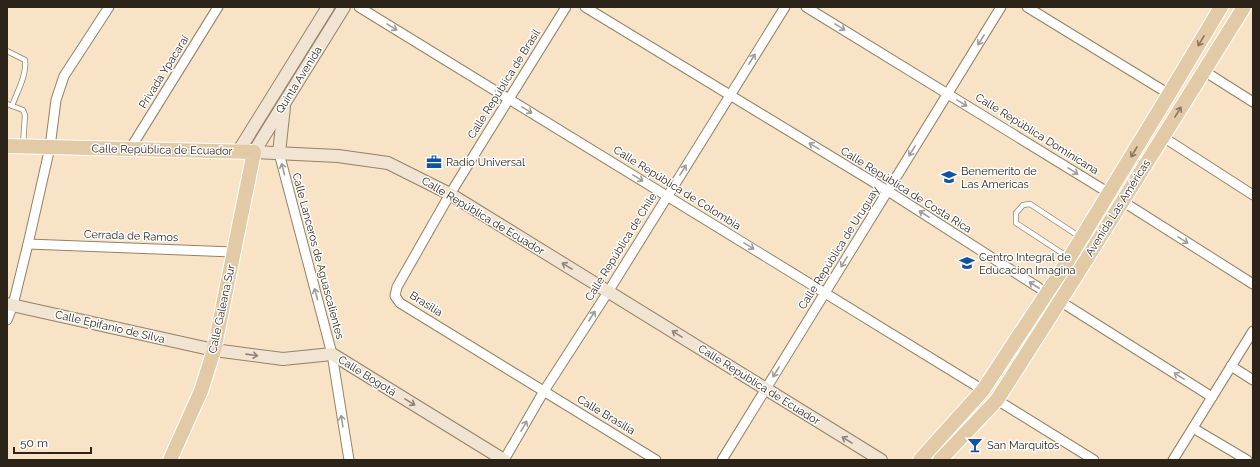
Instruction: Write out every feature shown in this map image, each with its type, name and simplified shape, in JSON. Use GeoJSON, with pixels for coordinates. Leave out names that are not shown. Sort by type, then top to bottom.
{"type":"FeatureCollection","features":[{"type":"Feature","properties":{"kind":"main road","name":"Avenida Las Américas"},"geometry":{"type":"LineString","coordinates":[[920,460],[983,390],[1082,238],[1221,7]]}},
{"type":"Feature","properties":{"kind":"main road","name":"Avenida Las Américas"},"geometry":{"type":"LineString","coordinates":[[940,460],[997,400],[1244,7]]}},
{"type":"Feature","properties":{"kind":"main road","name":"Calle República de Ecuador"},"geometry":{"type":"LineString","coordinates":[[7,146],[254,152]]}},
{"type":"Feature","properties":{"kind":"main road","name":"Calle Galeana Sur"},"geometry":{"type":"LineString","coordinates":[[170,460],[201,391],[214,350],[254,152]]}},
{"type":"Feature","properties":{"kind":"street"},"geometry":{"type":"LineString","coordinates":[[7,320],[10,304],[28,244],[50,147],[56,100],[64,76],[109,7]]}},
{"type":"Feature","properties":{"kind":"street","name":"Privada Ypacaraí"},"geometry":{"type":"LineString","coordinates":[[130,149],[218,7]]}},
{"type":"Feature","properties":{"kind":"street","name":"Quinta Avenida"},"geometry":{"type":"LineString","coordinates":[[238,152],[328,7]]}},
{"type":"Feature","properties":{"kind":"street","name":"Quinta Avenida"},"geometry":{"type":"LineString","coordinates":[[254,152],[344,7]]}},
{"type":"Feature","properties":{"kind":"street","name":"Calle República de Colombia"},"geometry":{"type":"LineString","coordinates":[[359,7],[983,390]]}},
{"type":"Feature","properties":{"kind":"street","name":"Calle República de Brasil"},"geometry":{"type":"LineString","coordinates":[[450,194],[566,7]]}},
{"type":"Feature","properties":{"kind":"street","name":"Calle República de Costa Rica"},"geometry":{"type":"LineString","coordinates":[[585,7],[888,191],[1212,397]]}},
{"type":"Feature","properties":{"kind":"street","name":"Calle República de Chile"},"geometry":{"type":"LineString","coordinates":[[504,460],[544,392],[785,7]]}},
{"type":"Feature","properties":{"kind":"street","name":"Calle República Dominicana"},"geometry":{"type":"LineString","coordinates":[[806,7],[1122,201],[1253,284]]}},
{"type":"Feature","properties":{"kind":"street","name":"Calle República de Uruguay"},"geometry":{"type":"LineString","coordinates":[[722,460],[1001,7]]}},
{"type":"Feature","properties":{"kind":"street"},"geometry":{"type":"LineString","coordinates":[[1027,7],[1169,94]]}},
{"type":"Feature","properties":{"kind":"street"},"geometry":{"type":"LineString","coordinates":[[1204,71],[1253,102]]}},
{"type":"Feature","properties":{"kind":"street"},"geometry":{"type":"LineString","coordinates":[[279,153],[284,104]]}},
{"type":"Feature","properties":{"kind":"street"},"geometry":{"type":"LineString","coordinates":[[1163,137],[1253,194]]}},
{"type":"Feature","properties":{"kind":"street","name":"Calle República de Ecuador"},"geometry":{"type":"LineString","coordinates":[[254,152],[338,156],[388,163],[450,194],[880,460]]}},
{"type":"Feature","properties":{"kind":"street","name":"Calle Lanceros de Aguascalientes"},"geometry":{"type":"LineString","coordinates":[[279,153],[332,354],[349,460]]}},
{"type":"Feature","properties":{"kind":"street","name":"Brasilia"},"geometry":{"type":"LineString","coordinates":[[450,194],[397,286],[395,296],[400,303],[544,392]]}},
{"type":"Feature","properties":{"kind":"street","name":"Cerrada de Ramos"},"geometry":{"type":"LineString","coordinates":[[28,244],[233,252]]}},
{"type":"Feature","properties":{"kind":"street","name":"Calle Epifanio de Silva"},"geometry":{"type":"LineString","coordinates":[[10,304],[214,350]]}},
{"type":"Feature","properties":{"kind":"street"},"geometry":{"type":"LineString","coordinates":[[1173,460],[1253,331]]}},
{"type":"Feature","properties":{"kind":"street","name":"Calle Bogotá"},"geometry":{"type":"LineString","coordinates":[[214,350],[283,360],[332,354],[504,460]]}},
{"type":"Feature","properties":{"kind":"street"},"geometry":{"type":"LineString","coordinates":[[1231,366],[1253,380]]}},
{"type":"Feature","properties":{"kind":"street","name":"Calle Brasilia"},"geometry":{"type":"LineString","coordinates":[[544,392],[656,460]]}},
{"type":"Feature","properties":{"kind":"street"},"geometry":{"type":"LineString","coordinates":[[997,400],[1094,460]]}},
{"type":"Feature","properties":{"kind":"street"},"geometry":{"type":"LineString","coordinates":[[1193,428],[1247,460]]}},
{"type":"Feature","properties":{"kind":"lane"},"geometry":{"type":"LineString","coordinates":[[7,51],[25,60],[26,65],[25,72],[10,105],[23,110],[25,115],[23,146]]}},
{"type":"Feature","properties":{"kind":"lane"},"geometry":{"type":"LineString","coordinates":[[1069,258],[1016,223],[1016,213],[1023,205],[1030,204],[1082,238]]}},
{"type":"Feature","properties":{"kind":"place","name":"Radio Universal"},"geometry":{"type":"Point","coordinates":[434,162]}},
{"type":"Feature","properties":{"kind":"place","name":"Benemerito de Las Americas"},"geometry":{"type":"Point","coordinates":[949,177]}},
{"type":"Feature","properties":{"kind":"place","name":"Centro Integral de Educacion Imagina"},"geometry":{"type":"Point","coordinates":[967,263]}},
{"type":"Feature","properties":{"kind":"place","name":"San Marquitos"},"geometry":{"type":"Point","coordinates":[975,445]}}]}
